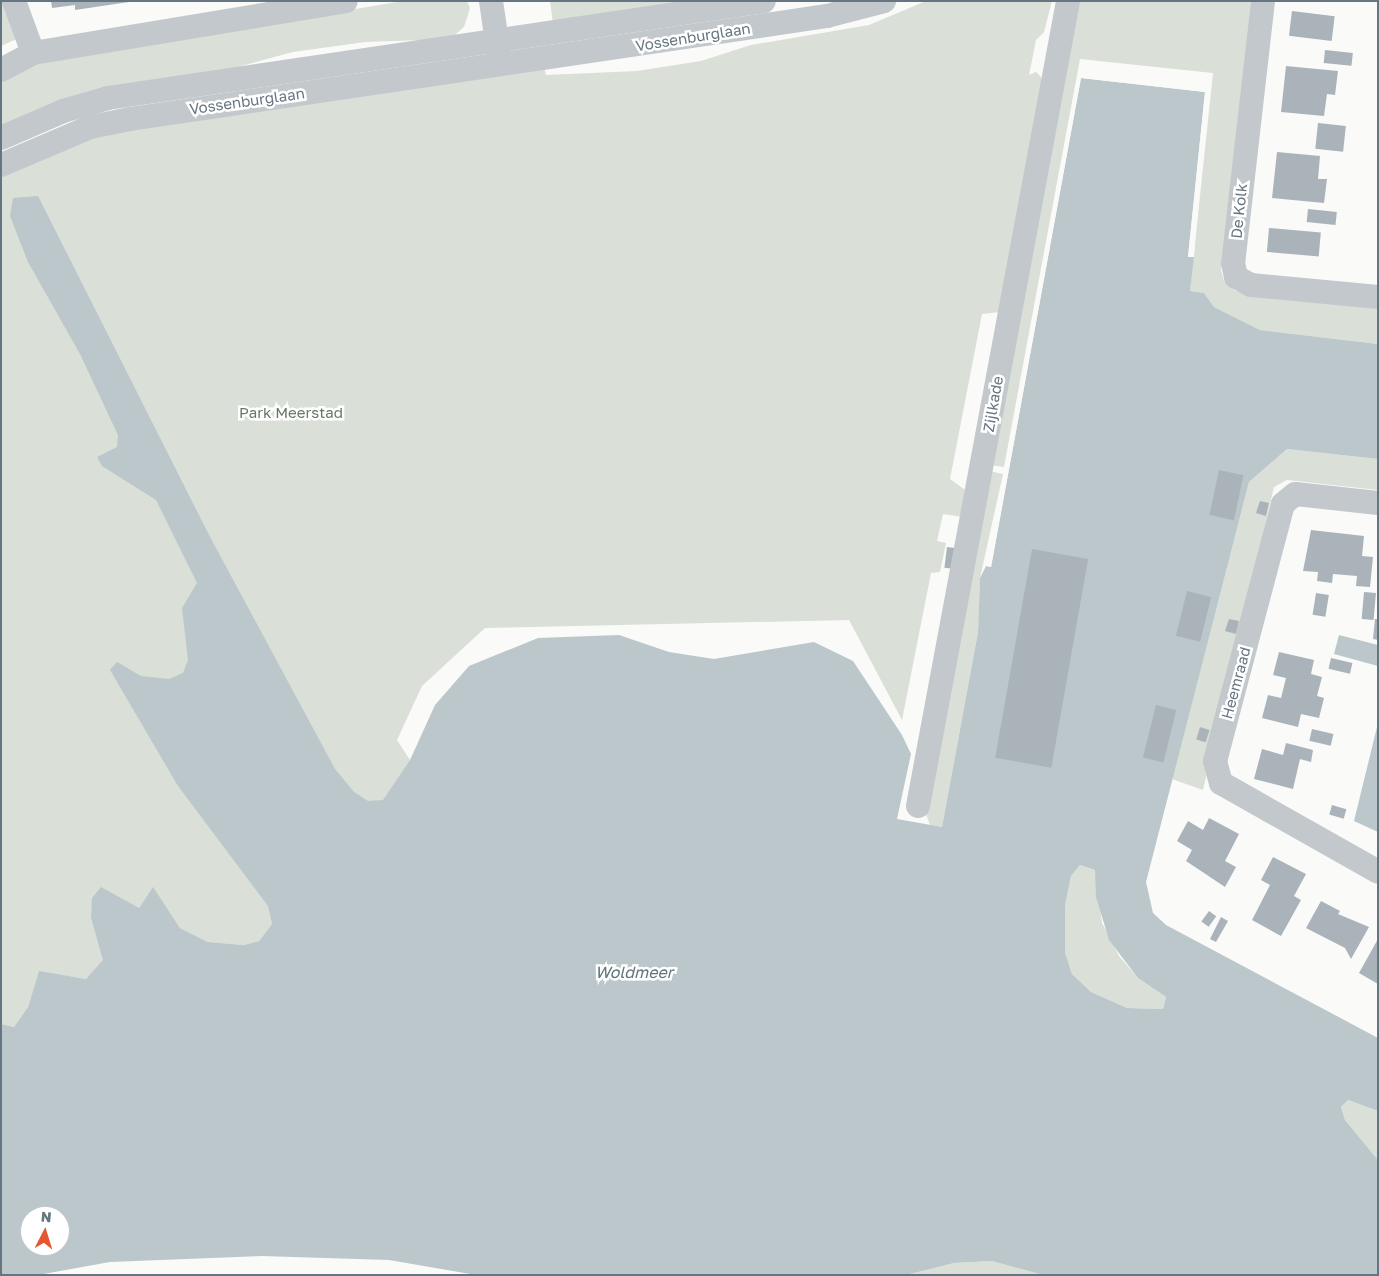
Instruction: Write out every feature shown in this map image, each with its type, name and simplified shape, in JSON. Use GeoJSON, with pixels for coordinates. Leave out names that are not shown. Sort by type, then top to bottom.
{"type":"FeatureCollection","features":[{"type":"Feature","properties":{"kind":"street"},"geometry":{"type":"LineString","coordinates":[[14,1],[33,53]]}},
{"type":"Feature","properties":{"kind":"street"},"geometry":{"type":"LineString","coordinates":[[1,70],[33,53],[346,1]]}},
{"type":"Feature","properties":{"kind":"street"},"geometry":{"type":"LineString","coordinates":[[491,1],[500,65]]}},
{"type":"Feature","properties":{"kind":"street","name":"Vossenburglaan"},"geometry":{"type":"LineString","coordinates":[[1,138],[63,111],[108,98],[764,1]]}},
{"type":"Feature","properties":{"kind":"street","name":"Vossenburglaan"},"geometry":{"type":"LineString","coordinates":[[1,165],[98,125],[827,16],[884,1]]}},
{"type":"Feature","properties":{"kind":"street","name":"Zijlkade"},"geometry":{"type":"LineString","coordinates":[[918,806],[1068,1]]}},
{"type":"Feature","properties":{"kind":"street","name":"De Kolk"},"geometry":{"type":"LineString","coordinates":[[1263,1],[1233,263],[1236,277],[1251,285],[1378,297]]}},
{"type":"Feature","properties":{"kind":"street","name":"Heemraad"},"geometry":{"type":"LineString","coordinates":[[1378,503],[1295,494],[1283,504],[1215,761],[1221,783],[1378,872]]}},
{"type":"Feature","properties":{"kind":"green space"},"geometry":{"type":"Polygon","coordinates":[[[1,1],[8,1],[21,37],[1,46],[1,1]]]}},
{"type":"Feature","properties":{"kind":"green space"},"geometry":{"type":"Polygon","coordinates":[[[403,1],[467,1],[470,8],[464,27],[450,39],[365,42],[293,52],[1,130],[1,81],[36,63],[403,1]]]}},
{"type":"Feature","properties":{"kind":"green space"},"geometry":{"type":"Polygon","coordinates":[[[550,1],[708,1],[553,24],[550,1]]]}},
{"type":"Feature","properties":{"kind":"green space","name":"Park Meerstad"},"geometry":{"type":"Polygon","coordinates":[[[926,1],[1052,1],[1044,32],[1036,40],[1029,75],[1036,72],[1042,78],[1000,312],[982,314],[950,479],[968,492],[962,517],[943,514],[937,541],[946,543],[940,572],[931,573],[902,720],[849,620],[485,628],[422,686],[397,740],[410,760],[383,801],[368,801],[250,881],[269,906],[272,924],[259,941],[244,945],[208,942],[180,928],[153,888],[139,908],[91,918],[104,960],[86,979],[39,972],[28,1007],[14,1027],[1,1024],[1,175],[78,140],[138,127],[544,67],[546,75],[637,71],[701,61],[751,45],[869,25],[926,1]]]}},
{"type":"Feature","properties":{"kind":"green space"},"geometry":{"type":"Polygon","coordinates":[[[1077,1],[1251,1],[1221,270],[1224,281],[1235,291],[1378,307],[1378,344],[1260,330],[1214,307],[1204,293],[1190,291],[1213,73],[1080,59],[1004,467],[990,465],[1077,1]]]}},
{"type":"Feature","properties":{"kind":"green space"},"geometry":{"type":"Polygon","coordinates":[[[1287,449],[1378,459],[1378,490],[1287,480],[1274,487],[1203,790],[1172,779],[1249,482],[1287,449]]]}},
{"type":"Feature","properties":{"kind":"green space"},"geometry":{"type":"Polygon","coordinates":[[[989,471],[1003,474],[980,578],[978,632],[942,827],[930,825],[926,814],[989,471]]]}},
{"type":"Feature","properties":{"kind":"green space"},"geometry":{"type":"Polygon","coordinates":[[[1080,865],[1095,870],[1102,923],[1119,956],[1138,978],[1166,997],[1163,1009],[1127,1008],[1091,992],[1072,974],[1065,952],[1065,906],[1071,876],[1080,865]]]}},
{"type":"Feature","properties":{"kind":"green space"},"geometry":{"type":"Polygon","coordinates":[[[1348,1100],[1378,1111],[1378,1160],[1345,1120],[1341,1107],[1348,1100]]]}},
{"type":"Feature","properties":{"kind":"green space"},"geometry":{"type":"Polygon","coordinates":[[[992,1261],[1043,1275],[906,1275],[954,1263],[992,1261]]]}},
{"type":"Feature","properties":{"kind":"water","name":"Woldmeer"},"geometry":{"type":"Polygon","coordinates":[[[1081,78],[1205,92],[1188,257],[1194,257],[1190,291],[1204,293],[1214,307],[1260,330],[1378,344],[1378,459],[1287,449],[1249,482],[1146,882],[1153,913],[1166,925],[1378,1038],[1378,1111],[1348,1100],[1341,1107],[1345,1120],[1378,1160],[1378,1275],[1043,1275],[992,1261],[954,1263],[906,1275],[476,1275],[389,1260],[262,1256],[110,1262],[38,1275],[1,1275],[1,1024],[14,1027],[28,1007],[39,971],[86,979],[103,960],[91,918],[92,898],[101,887],[139,908],[153,887],[180,928],[208,942],[244,945],[259,941],[272,924],[268,906],[178,786],[110,670],[117,662],[141,676],[169,679],[183,673],[188,660],[182,608],[197,583],[156,500],[102,466],[97,457],[117,447],[118,435],[80,354],[28,262],[10,216],[13,198],[38,196],[209,535],[335,769],[354,792],[368,801],[383,800],[410,760],[435,705],[469,666],[538,638],[619,635],[669,652],[714,659],[814,642],[853,661],[902,735],[911,754],[897,819],[942,827],[978,632],[980,578],[986,566],[991,567],[1081,78]],[[1080,865],[1071,876],[1065,906],[1065,952],[1072,974],[1091,992],[1127,1008],[1163,1009],[1166,997],[1138,978],[1109,940],[1096,897],[1095,870],[1080,865]]]}},
{"type":"Feature","properties":{"kind":"water"},"geometry":{"type":"Polygon","coordinates":[[[1339,635],[1378,645],[1378,666],[1334,654],[1339,635]]]}},
{"type":"Feature","properties":{"kind":"water"},"geometry":{"type":"Polygon","coordinates":[[[1378,723],[1378,832],[1354,821],[1378,723]]]}},
{"type":"Feature","properties":{"kind":"pier"},"geometry":{"type":"Polygon","coordinates":[[[1081,76],[1207,91],[1194,257],[1188,257],[1205,92],[1081,78],[991,567],[986,566],[1081,76]]]}},
{"type":"Feature","properties":{"kind":"building"},"geometry":{"type":"Polygon","coordinates":[[[51,1],[129,2],[75,10],[75,5],[52,8],[51,1]]]}},
{"type":"Feature","properties":{"kind":"building"},"geometry":{"type":"Polygon","coordinates":[[[1292,11],[1335,16],[1332,41],[1289,36],[1292,11]]]}},
{"type":"Feature","properties":{"kind":"building"},"geometry":{"type":"Polygon","coordinates":[[[1325,50],[1353,53],[1351,66],[1324,63],[1325,50]]]}},
{"type":"Feature","properties":{"kind":"building"},"geometry":{"type":"Polygon","coordinates":[[[1286,66],[1338,71],[1335,95],[1327,94],[1324,116],[1281,112],[1286,66]]]}},
{"type":"Feature","properties":{"kind":"building"},"geometry":{"type":"Polygon","coordinates":[[[1318,123],[1346,126],[1343,152],[1315,149],[1318,123]]]}},
{"type":"Feature","properties":{"kind":"building"},"geometry":{"type":"Polygon","coordinates":[[[1277,152],[1320,156],[1318,179],[1327,179],[1324,203],[1272,198],[1277,152]]]}},
{"type":"Feature","properties":{"kind":"building"},"geometry":{"type":"Polygon","coordinates":[[[1308,209],[1337,212],[1335,225],[1307,222],[1308,209]]]}},
{"type":"Feature","properties":{"kind":"building"},"geometry":{"type":"Polygon","coordinates":[[[1269,228],[1321,233],[1319,256],[1267,252],[1269,228]]]}},
{"type":"Feature","properties":{"kind":"building"},"geometry":{"type":"Polygon","coordinates":[[[1219,470],[1243,475],[1234,520],[1209,515],[1219,470]]]}},
{"type":"Feature","properties":{"kind":"building"},"geometry":{"type":"Polygon","coordinates":[[[1260,501],[1269,503],[1266,516],[1256,513],[1260,501]]]}},
{"type":"Feature","properties":{"kind":"building"},"geometry":{"type":"Polygon","coordinates":[[[1311,530],[1364,536],[1362,556],[1373,557],[1370,587],[1356,586],[1357,576],[1333,574],[1332,583],[1317,581],[1318,572],[1303,571],[1311,530]]]}},
{"type":"Feature","properties":{"kind":"building"},"geometry":{"type":"Polygon","coordinates":[[[947,547],[955,548],[952,569],[944,568],[947,547]]]}},
{"type":"Feature","properties":{"kind":"building"},"geometry":{"type":"Polygon","coordinates":[[[1032,549],[1088,559],[1051,768],[995,758],[1032,549]]]}},
{"type":"Feature","properties":{"kind":"building"},"geometry":{"type":"Polygon","coordinates":[[[1187,591],[1211,597],[1200,642],[1176,636],[1187,591]]]}},
{"type":"Feature","properties":{"kind":"building"},"geometry":{"type":"Polygon","coordinates":[[[1364,592],[1376,593],[1374,620],[1362,619],[1364,592]]]}},
{"type":"Feature","properties":{"kind":"building"},"geometry":{"type":"Polygon","coordinates":[[[1316,593],[1329,595],[1325,617],[1313,615],[1316,593]]]}},
{"type":"Feature","properties":{"kind":"building"},"geometry":{"type":"Polygon","coordinates":[[[1229,619],[1239,621],[1236,634],[1225,631],[1229,619]]]}},
{"type":"Feature","properties":{"kind":"building"},"geometry":{"type":"Polygon","coordinates":[[[1375,619],[1378,619],[1378,640],[1373,639],[1375,619]]]}},
{"type":"Feature","properties":{"kind":"building"},"geometry":{"type":"Polygon","coordinates":[[[1279,652],[1314,660],[1311,674],[1322,677],[1317,696],[1324,698],[1319,718],[1301,714],[1298,727],[1262,718],[1268,695],[1281,698],[1286,678],[1273,675],[1279,652]]]}},
{"type":"Feature","properties":{"kind":"building"},"geometry":{"type":"Polygon","coordinates":[[[1331,658],[1352,663],[1350,674],[1329,669],[1331,658]]]}},
{"type":"Feature","properties":{"kind":"building"},"geometry":{"type":"Polygon","coordinates":[[[1156,705],[1176,710],[1163,762],[1143,757],[1156,705]]]}},
{"type":"Feature","properties":{"kind":"building"},"geometry":{"type":"Polygon","coordinates":[[[1200,727],[1210,730],[1206,742],[1196,739],[1200,727]]]}},
{"type":"Feature","properties":{"kind":"building"},"geometry":{"type":"Polygon","coordinates":[[[1312,729],[1333,734],[1331,746],[1309,741],[1312,729]]]}},
{"type":"Feature","properties":{"kind":"building"},"geometry":{"type":"Polygon","coordinates":[[[1286,743],[1313,750],[1311,762],[1300,759],[1293,789],[1254,779],[1262,749],[1283,755],[1286,743]]]}},
{"type":"Feature","properties":{"kind":"building"},"geometry":{"type":"Polygon","coordinates":[[[1332,805],[1346,809],[1344,819],[1329,815],[1332,805]]]}},
{"type":"Feature","properties":{"kind":"building"},"geometry":{"type":"Polygon","coordinates":[[[1209,818],[1239,834],[1225,861],[1236,867],[1225,887],[1186,861],[1192,850],[1177,841],[1188,821],[1203,830],[1209,818]]]}},
{"type":"Feature","properties":{"kind":"building"},"geometry":{"type":"Polygon","coordinates":[[[1273,857],[1306,874],[1294,896],[1301,900],[1281,936],[1252,920],[1270,885],[1261,880],[1273,857]]]}},
{"type":"Feature","properties":{"kind":"building"},"geometry":{"type":"Polygon","coordinates":[[[1321,901],[1340,911],[1338,914],[1369,927],[1351,959],[1345,948],[1306,928],[1321,901]]]}},
{"type":"Feature","properties":{"kind":"building"},"geometry":{"type":"Polygon","coordinates":[[[1209,911],[1216,916],[1209,927],[1201,922],[1209,911]]]}},
{"type":"Feature","properties":{"kind":"building"},"geometry":{"type":"Polygon","coordinates":[[[1221,917],[1228,921],[1216,942],[1210,939],[1221,917]]]}},
{"type":"Feature","properties":{"kind":"building"},"geometry":{"type":"Polygon","coordinates":[[[1378,939],[1378,984],[1359,973],[1378,939]]]}}]}
